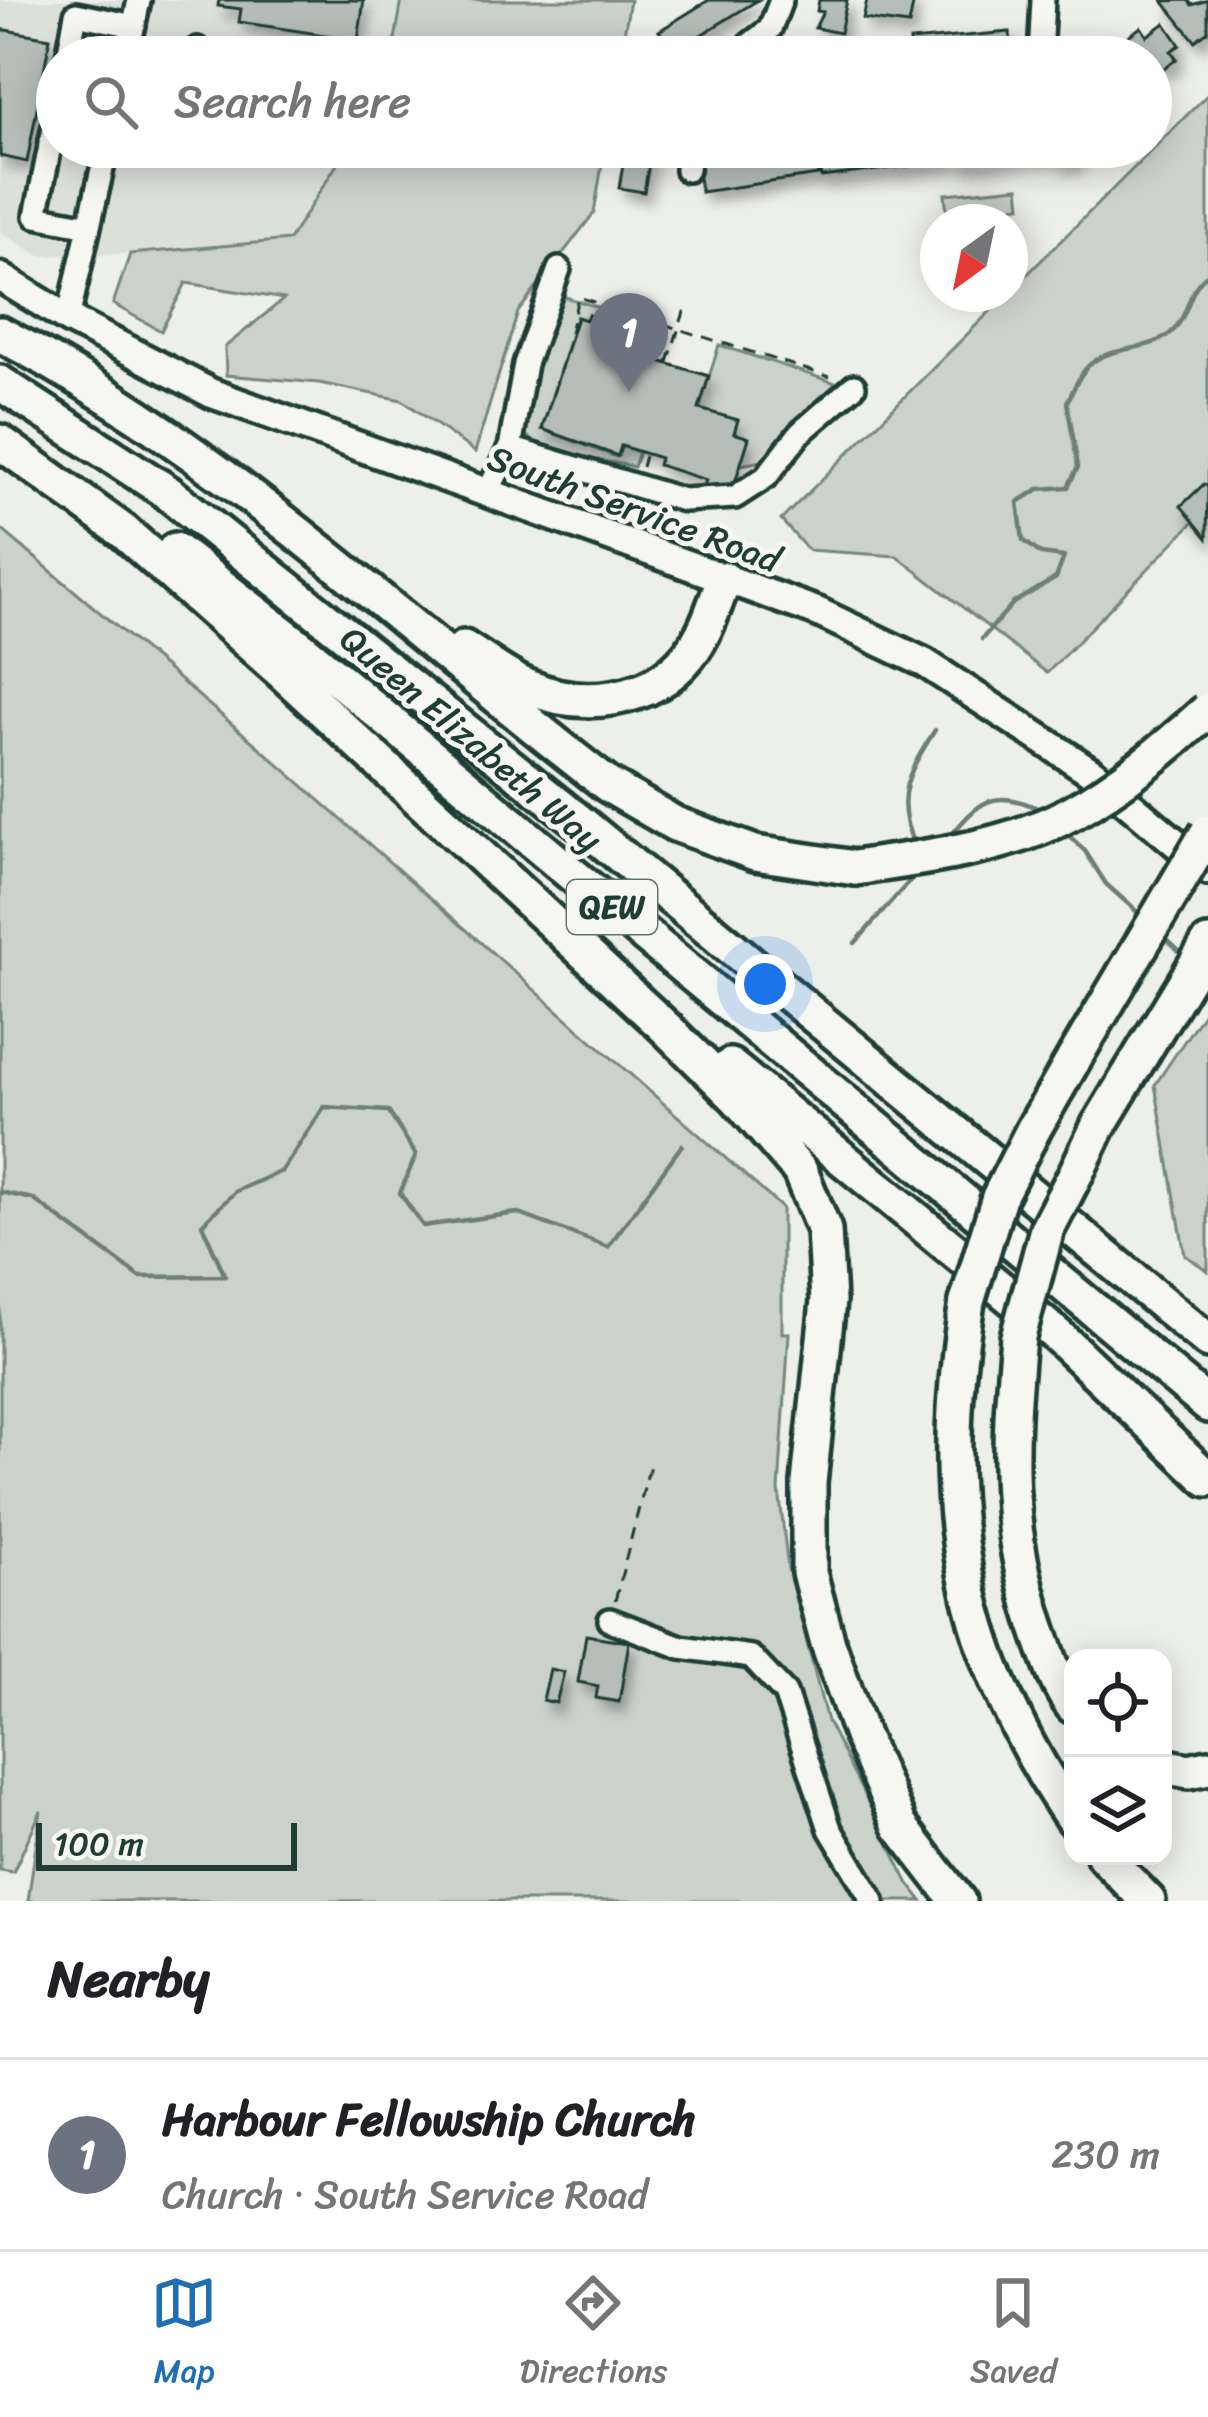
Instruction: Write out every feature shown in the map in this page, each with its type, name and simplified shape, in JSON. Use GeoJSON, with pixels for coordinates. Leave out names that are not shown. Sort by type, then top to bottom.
{"type":"FeatureCollection","features":[{"type":"Feature","properties":{"kind":"highway"},"geometry":{"type":"LineString","coordinates":[[0,334],[104,393],[280,522],[527,687],[598,700],[637,694],[669,677],[692,652],[724,579]]}},
{"type":"Feature","properties":{"kind":"highway","name":"Queen Elizabeth Way"},"geometry":{"type":"LineString","coordinates":[[0,383],[167,492],[582,824],[1208,1341]]}},
{"type":"Feature","properties":{"kind":"highway","name":"Queen Elizabeth Way"},"geometry":{"type":"LineString","coordinates":[[0,431],[108,498],[302,648],[1208,1405]]}},
{"type":"Feature","properties":{"kind":"highway"},"geometry":{"type":"LineString","coordinates":[[0,442],[123,531],[284,674],[668,1029],[800,1171],[824,1230],[828,1301],[809,1483],[809,1573],[861,1736],[900,1826],[958,1901]]}},
{"type":"Feature","properties":{"kind":"highway"},"geometry":{"type":"LineString","coordinates":[[280,522],[608,784],[675,824],[755,853],[856,868],[986,845],[1070,814],[1158,757],[1208,710]]}},
{"type":"Feature","properties":{"kind":"highway"},"geometry":{"type":"LineString","coordinates":[[1064,1804],[989,1661],[965,1581],[954,1512],[956,1370],[967,1302],[999,1197],[1208,832]]}},
{"type":"Feature","properties":{"kind":"highway"},"geometry":{"type":"LineString","coordinates":[[567,940],[730,1066],[1058,1336],[1208,1479]]}},
{"type":"Feature","properties":{"kind":"highway"},"geometry":{"type":"LineString","coordinates":[[1064,1688],[1028,1601],[1013,1524],[1008,1450],[1018,1337],[1047,1229],[1099,1125],[1208,944]]}},
{"type":"Feature","properties":{"kind":"highway"},"geometry":{"type":"LineString","coordinates":[[1172,1768],[1189,1771],[1208,1767]]}},
{"type":"Feature","properties":{"kind":"highway"},"geometry":{"type":"LineString","coordinates":[[1113,1865],[1148,1901]]}},
{"type":"Feature","properties":{"kind":"main road","name":"South Service Road"},"geometry":{"type":"LineString","coordinates":[[0,277],[68,319],[211,393],[818,612],[925,664],[1093,773],[1208,870]]}},
{"type":"Feature","properties":{"kind":"street"},"geometry":{"type":"LineString","coordinates":[[132,36],[139,0]]}},
{"type":"Feature","properties":{"kind":"street"},"geometry":{"type":"LineString","coordinates":[[761,36],[770,29],[781,0]]}},
{"type":"Feature","properties":{"kind":"street"},"geometry":{"type":"LineString","coordinates":[[1041,36],[1043,0]]}},
{"type":"Feature","properties":{"kind":"street"},"geometry":{"type":"LineString","coordinates":[[72,36],[76,14],[134,26]]}},
{"type":"Feature","properties":{"kind":"street"},"geometry":{"type":"LineString","coordinates":[[46,168],[36,216],[89,226]]}},
{"type":"Feature","properties":{"kind":"street"},"geometry":{"type":"LineString","coordinates":[[68,319],[102,168]]}},
{"type":"Feature","properties":{"kind":"street"},"geometry":{"type":"LineString","coordinates":[[486,495],[510,448],[525,364],[559,269]]}},
{"type":"Feature","properties":{"kind":"street"},"geometry":{"type":"LineString","coordinates":[[510,448],[683,500],[735,496],[766,477],[846,383]]}},
{"type":"Feature","properties":{"kind":"street"},"geometry":{"type":"LineString","coordinates":[[610,1620],[681,1647],[751,1657],[785,1693],[830,1828],[873,1901]]}},
{"type":"Feature","properties":{"kind":"path"},"geometry":{"type":"LineString","coordinates":[[570,333],[578,297],[846,383]]}},
{"type":"Feature","properties":{"kind":"path"},"geometry":{"type":"LineString","coordinates":[[668,362],[685,309]]}},
{"type":"Feature","properties":{"kind":"path"},"geometry":{"type":"LineString","coordinates":[[610,1620],[651,1461]]}},
{"type":"Feature","properties":{"kind":"shaded area"},"geometry":{"type":"Polygon","coordinates":[[[0,0],[402,0],[396,36],[36,36],[36,168],[335,168],[289,240],[130,254],[40,256],[0,232],[0,0]]]}},
{"type":"Feature","properties":{"kind":"shaded area"},"geometry":{"type":"Polygon","coordinates":[[[402,0],[630,0],[624,36],[396,36],[402,0]]]}},
{"type":"Feature","properties":{"kind":"shaded area"},"geometry":{"type":"Polygon","coordinates":[[[1208,94],[1208,507],[1047,673],[897,556],[808,550],[781,520],[989,312],[1028,312],[1028,274],[1134,168],[1172,168],[1172,130],[1208,94]]]}},
{"type":"Feature","properties":{"kind":"shaded area"},"geometry":{"type":"Polygon","coordinates":[[[335,168],[602,168],[594,213],[518,312],[475,452],[402,400],[319,383],[226,375],[225,347],[284,299],[186,283],[161,331],[113,304],[130,254],[289,240],[335,168]]]}},
{"type":"Feature","properties":{"kind":"shaded area"},"geometry":{"type":"Polygon","coordinates":[[[1019,187],[1021,204],[946,204],[945,194],[1019,187]]]}},
{"type":"Feature","properties":{"kind":"shaded area"},"geometry":{"type":"Polygon","coordinates":[[[559,295],[657,326],[652,340],[588,315],[586,320],[576,317],[542,429],[617,457],[622,446],[639,452],[634,467],[549,449],[526,435],[536,363],[559,295]]]}},
{"type":"Feature","properties":{"kind":"shaded area"},"geometry":{"type":"Polygon","coordinates":[[[719,345],[845,386],[805,413],[763,461],[741,465],[734,433],[737,420],[699,409],[719,345]]]}},
{"type":"Feature","properties":{"kind":"shaded area"},"geometry":{"type":"Polygon","coordinates":[[[0,528],[259,747],[782,1208],[782,1333],[789,1333],[779,1490],[788,1569],[827,1721],[922,1901],[28,1901],[41,1811],[13,1872],[0,1870],[0,528]]]}},
{"type":"Feature","properties":{"kind":"shaded area"},"geometry":{"type":"Polygon","coordinates":[[[1208,1006],[1208,1271],[1185,1255],[1155,1085],[1208,1006]]]}},
{"type":"Feature","properties":{"kind":"building"},"geometry":{"type":"Polygon","coordinates":[[[219,0],[364,0],[359,36],[239,22],[241,9],[218,6],[219,0]]]}},
{"type":"Feature","properties":{"kind":"building"},"geometry":{"type":"Polygon","coordinates":[[[709,0],[758,0],[699,36],[658,36],[709,0]]]}},
{"type":"Feature","properties":{"kind":"building"},"geometry":{"type":"Polygon","coordinates":[[[819,0],[847,0],[840,33],[815,28],[823,12],[817,11],[819,0]]]}},
{"type":"Feature","properties":{"kind":"building"},"geometry":{"type":"Polygon","coordinates":[[[867,0],[914,0],[909,25],[863,19],[867,0]]]}},
{"type":"Feature","properties":{"kind":"building"},"geometry":{"type":"Polygon","coordinates":[[[1188,0],[1192,5],[1208,0],[1208,31],[1195,41],[1163,1],[1188,0]]]}},
{"type":"Feature","properties":{"kind":"building"},"geometry":{"type":"Polygon","coordinates":[[[1165,23],[1180,45],[1172,50],[1172,36],[1147,36],[1165,23]]]}},
{"type":"Feature","properties":{"kind":"building"},"geometry":{"type":"Polygon","coordinates":[[[0,29],[39,36],[36,113],[27,162],[0,156],[0,29]]]}},
{"type":"Feature","properties":{"kind":"building"},"geometry":{"type":"Polygon","coordinates":[[[622,168],[648,168],[644,192],[619,188],[622,168]]]}},
{"type":"Feature","properties":{"kind":"building"},"geometry":{"type":"Polygon","coordinates":[[[698,168],[817,168],[818,175],[701,192],[698,168]]]}},
{"type":"Feature","properties":{"kind":"building"},"geometry":{"type":"Polygon","coordinates":[[[820,168],[894,168],[821,177],[820,168]]]}},
{"type":"Feature","properties":{"kind":"building"},"geometry":{"type":"Polygon","coordinates":[[[588,315],[654,341],[649,358],[709,376],[699,409],[738,420],[734,433],[749,438],[731,495],[704,486],[706,480],[658,465],[660,458],[621,446],[618,456],[542,429],[577,317],[586,320],[588,315]]]}},
{"type":"Feature","properties":{"kind":"building"},"geometry":{"type":"Polygon","coordinates":[[[1204,484],[1208,486],[1207,538],[1181,506],[1204,484]]]}},
{"type":"Feature","properties":{"kind":"building"},"geometry":{"type":"Polygon","coordinates":[[[586,1635],[629,1642],[619,1702],[596,1698],[598,1686],[578,1682],[586,1635]]]}},
{"type":"Feature","properties":{"kind":"building"},"geometry":{"type":"Polygon","coordinates":[[[550,1669],[564,1672],[556,1703],[543,1700],[550,1669]]]}},
{"type":"Feature","properties":{"kind":"waterway"},"geometry":{"type":"LineString","coordinates":[[982,639],[1013,603],[1056,578],[1064,557],[1041,554],[1023,540],[1018,502],[1039,489],[1068,487],[1078,467],[1067,402],[1081,375],[1103,356],[1145,345],[1174,330],[1208,274]]}},
{"type":"Feature","properties":{"kind":"waterway"},"geometry":{"type":"LineString","coordinates":[[915,846],[904,799],[918,759],[935,730]]}},
{"type":"Feature","properties":{"kind":"waterway"},"geometry":{"type":"LineString","coordinates":[[947,840],[988,802],[1010,800],[1042,810]]}},
{"type":"Feature","properties":{"kind":"waterway"},"geometry":{"type":"LineString","coordinates":[[1063,830],[1085,851],[1106,884],[1144,918]]}},
{"type":"Feature","properties":{"kind":"waterway"},"geometry":{"type":"LineString","coordinates":[[855,943],[915,875]]}},
{"type":"Feature","properties":{"kind":"waterway"},"geometry":{"type":"LineString","coordinates":[[1161,934],[1183,955]]}},
{"type":"Feature","properties":{"kind":"waterway"},"geometry":{"type":"LineString","coordinates":[[0,1192],[33,1199],[140,1277],[225,1276],[202,1224],[236,1191],[282,1171],[324,1107],[388,1111],[416,1155],[400,1193],[423,1226],[517,1213],[608,1247],[682,1145]]}},
{"type":"Feature","properties":{"kind":"place","name":"Harbour Fellowship Church"},"geometry":{"type":"Point","coordinates":[629,392]}}]}
